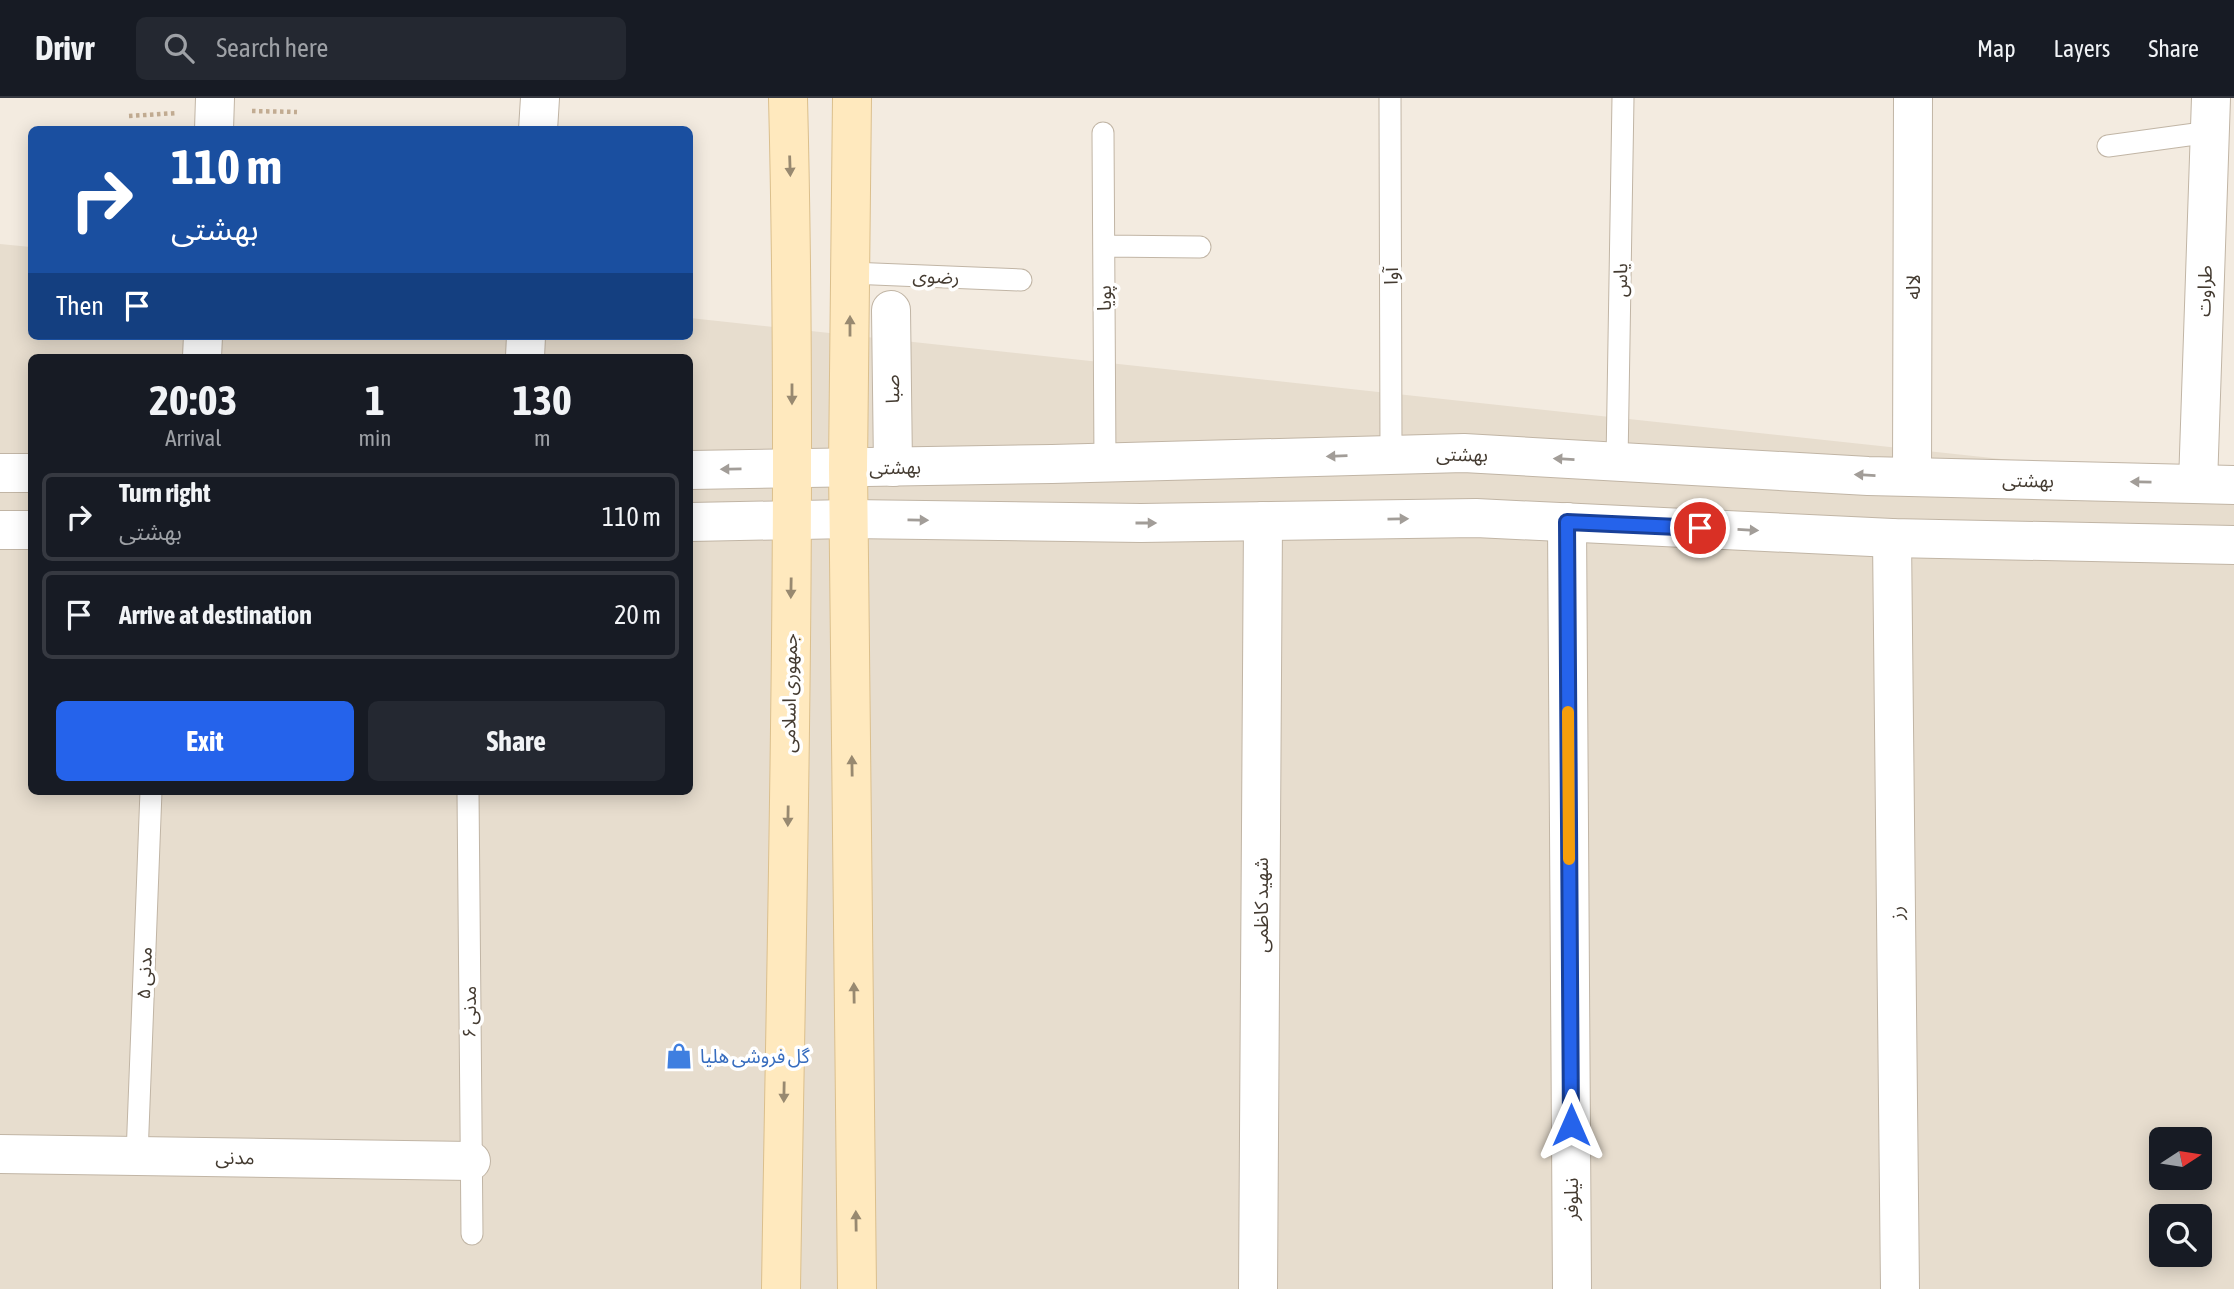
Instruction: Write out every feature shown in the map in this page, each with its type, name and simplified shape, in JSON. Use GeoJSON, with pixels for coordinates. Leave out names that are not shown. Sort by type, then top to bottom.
{"type":"FeatureCollection","features":[{"type":"Feature","properties":{"kind":"main road","name":"جمهوری اسلامی"},"geometry":{"type":"LineString","coordinates":[[782,1289],[792,520],[792,261],[788,98]]}},
{"type":"Feature","properties":{"kind":"main road"},"geometry":{"type":"LineString","coordinates":[[852,98],[849,467],[857,1289]]}},
{"type":"Feature","properties":{"kind":"main road"},"geometry":{"type":"LineString","coordinates":[[792,261],[802,275],[818,283],[835,282],[850,273]]}},
{"type":"Feature","properties":{"kind":"main road"},"geometry":{"type":"LineString","coordinates":[[790,662],[804,651],[822,649],[839,655],[851,670]]}},
{"type":"Feature","properties":{"kind":"street"},"geometry":{"type":"LineString","coordinates":[[214,126],[215,98]]}},
{"type":"Feature","properties":{"kind":"street"},"geometry":{"type":"LineString","coordinates":[[538,126],[540,98]]}},
{"type":"Feature","properties":{"kind":"street","name":"لاله"},"geometry":{"type":"LineString","coordinates":[[1912,477],[1913,98]]}},
{"type":"Feature","properties":{"kind":"street","name":"طراوت"},"geometry":{"type":"LineString","coordinates":[[2211,115],[2216,484]]}},
{"type":"Feature","properties":{"kind":"street","name":"صبا"},"geometry":{"type":"LineString","coordinates":[[891,310],[893,467]]}},
{"type":"Feature","properties":{"kind":"street","name":"بهشتی"},"geometry":{"type":"LineString","coordinates":[[693,470],[1464,453],[1912,477],[2216,484]]}},
{"type":"Feature","properties":{"kind":"street"},"geometry":{"type":"LineString","coordinates":[[1047,522],[1039,508],[1037,492],[1041,476],[1052,464]]}},
{"type":"Feature","properties":{"kind":"street"},"geometry":{"type":"LineString","coordinates":[[0,473],[28,473]]}},
{"type":"Feature","properties":{"kind":"street"},"geometry":{"type":"LineString","coordinates":[[693,523],[850,519],[1141,523],[1476,517],[1892,538],[2234,545]]}},
{"type":"Feature","properties":{"kind":"street","name":"شهید کاظمی"},"geometry":{"type":"LineString","coordinates":[[1258,1289],[1263,521]]}},
{"type":"Feature","properties":{"kind":"street","name":"نیلوفر"},"geometry":{"type":"LineString","coordinates":[[1567,522],[1572,1289]]}},
{"type":"Feature","properties":{"kind":"street"},"geometry":{"type":"LineString","coordinates":[[0,530],[28,530]]}},
{"type":"Feature","properties":{"kind":"street","name":"رز"},"geometry":{"type":"LineString","coordinates":[[1892,538],[1900,1289]]}},
{"type":"Feature","properties":{"kind":"street","name":"مدنی"},"geometry":{"type":"LineString","coordinates":[[0,1154],[471,1161]]}},
{"type":"Feature","properties":{"kind":"lane","name":"آوا"},"geometry":{"type":"LineString","coordinates":[[1390,98],[1391,454]]}},
{"type":"Feature","properties":{"kind":"lane","name":"یاس"},"geometry":{"type":"LineString","coordinates":[[1617,462],[1623,98]]}},
{"type":"Feature","properties":{"kind":"lane"},"geometry":{"type":"LineString","coordinates":[[2108,146],[2211,115]]}},
{"type":"Feature","properties":{"kind":"lane","name":"پویا"},"geometry":{"type":"LineString","coordinates":[[1103,133],[1105,462]]}},
{"type":"Feature","properties":{"kind":"lane"},"geometry":{"type":"LineString","coordinates":[[1104,246],[1200,247]]}},
{"type":"Feature","properties":{"kind":"lane","name":"رضوی"},"geometry":{"type":"LineString","coordinates":[[850,273],[1021,279]]}},
{"type":"Feature","properties":{"kind":"lane","name":"مدنی ۵"},"geometry":{"type":"LineString","coordinates":[[137,1156],[151,795]]}},
{"type":"Feature","properties":{"kind":"lane","name":"مدنی ۶"},"geometry":{"type":"LineString","coordinates":[[468,795],[472,1234]]}},
{"type":"Feature","properties":{"kind":"shaded area"},"geometry":{"type":"Polygon","coordinates":[[[0,244],[28,247],[28,340],[693,340],[693,318],[2234,484],[2234,1289],[0,1289],[0,244]]]}},
{"type":"Feature","properties":{"kind":"slow traffic"},"geometry":{"type":"LineString","coordinates":[[1568,712],[1569,859]]}},
{"type":"Feature","properties":{"kind":"place","name":"گل فروشی هلیا"},"geometry":{"type":"Point","coordinates":[679,1056]}},
{"type":"Feature","properties":{"kind":"route"},"geometry":{"type":"LineString","coordinates":[[1571,1125],[1567,522],[1700,528]]}}]}
